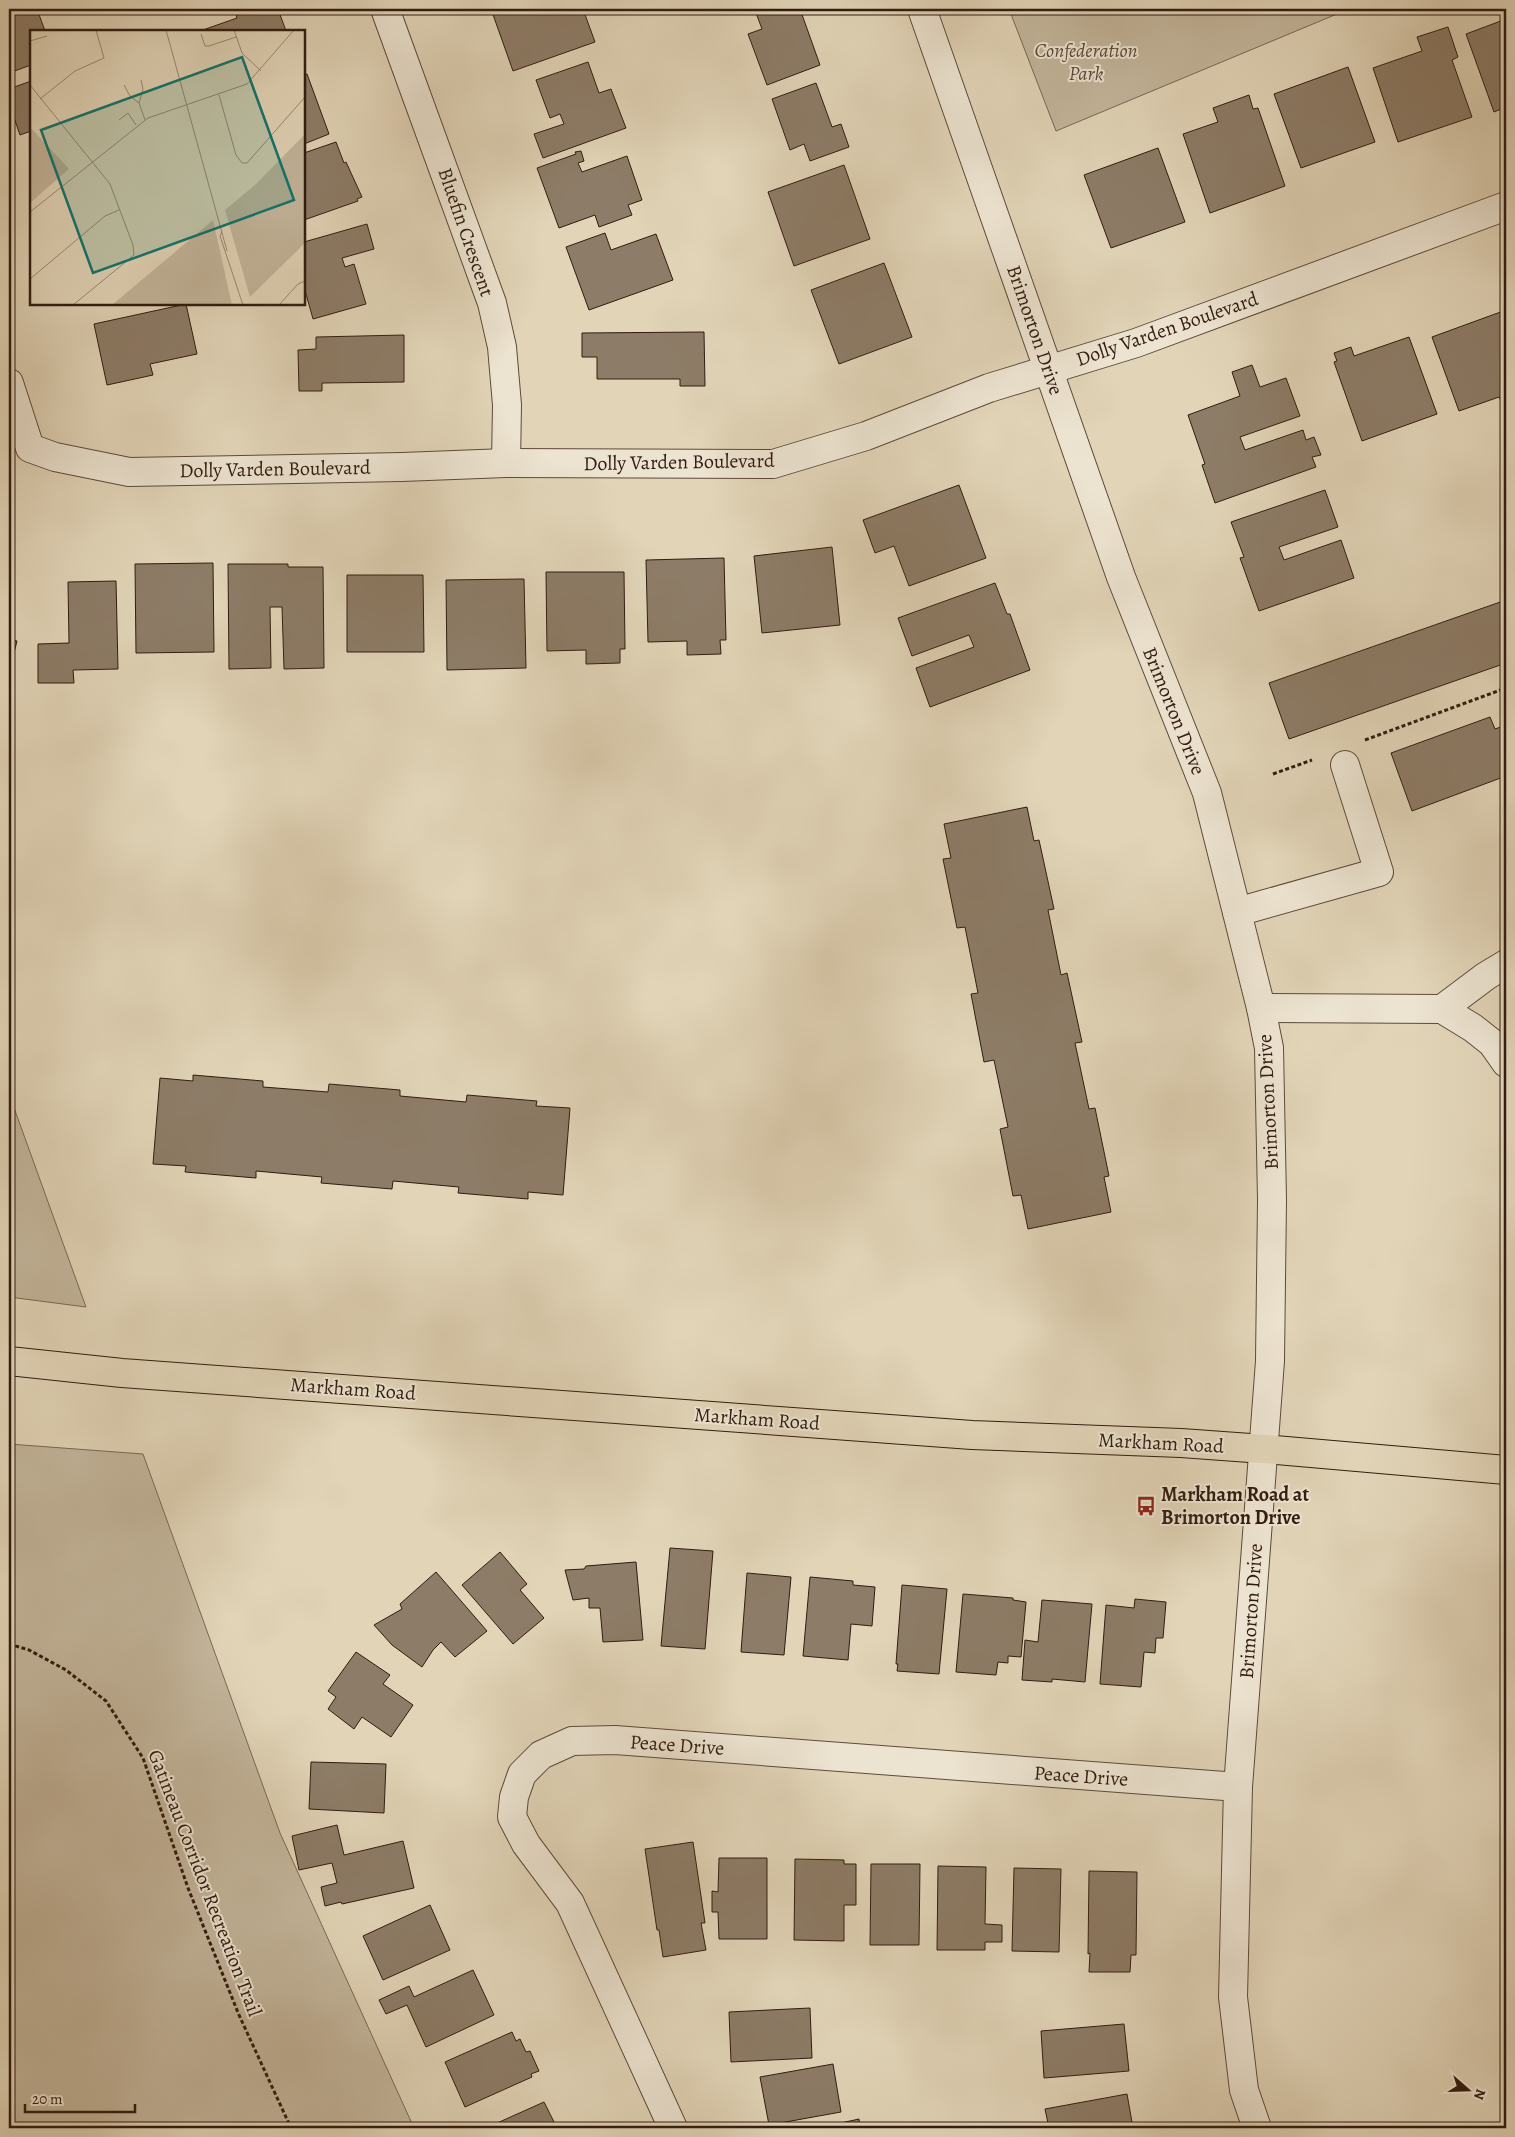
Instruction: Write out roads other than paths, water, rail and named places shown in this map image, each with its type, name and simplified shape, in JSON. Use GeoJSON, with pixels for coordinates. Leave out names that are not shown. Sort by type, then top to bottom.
{"type":"FeatureCollection","features":[{"type":"Feature","properties":{"kind":"main road","name":"Markham Road"},"geometry":{"type":"LineString","coordinates":[[9,1361],[122,1373],[972,1435],[1264,1449],[1506,1470]]}},
{"type":"Feature","properties":{"kind":"street","name":"Bluefin Crescent"},"geometry":{"type":"LineString","coordinates":[[385,9],[492,302],[502,347],[507,405],[506,463]]}},
{"type":"Feature","properties":{"kind":"street","name":"Brimorton Drive"},"geometry":{"type":"LineString","coordinates":[[922,9],[1121,577],[1207,793],[1261,1008],[1269,1048],[1272,1200],[1270,1361],[1238,1787],[1233,1997],[1244,2090],[1257,2128]]}},
{"type":"Feature","properties":{"kind":"street","name":"Dolly Varden Boulevard"},"geometry":{"type":"LineString","coordinates":[[9,383],[30,448],[55,458],[129,472],[402,467],[506,463],[773,464],[866,436],[989,388],[1136,343],[1506,206]]}},
{"type":"Feature","properties":{"kind":"street"},"geometry":{"type":"LineString","coordinates":[[1237,912],[1379,872],[1345,765]]}},
{"type":"Feature","properties":{"kind":"street"},"geometry":{"type":"LineString","coordinates":[[1442,1009],[1486,976],[1506,964]]}},
{"type":"Feature","properties":{"kind":"street"},"geometry":{"type":"LineString","coordinates":[[1261,1008],[1442,1009],[1473,1028],[1492,1043],[1506,1063]]}},
{"type":"Feature","properties":{"kind":"street","name":"Peace Drive"},"geometry":{"type":"LineString","coordinates":[[673,2128],[570,1903],[526,1844],[512,1817],[514,1798],[522,1774],[540,1754],[572,1741],[615,1740],[1238,1787]]}},
{"type":"Feature","properties":{"kind":"place","name":"Markham Road at Brimorton Drive"},"geometry":{"type":"Point","coordinates":[1146,1506]}},
{"type":"Feature","properties":{"kind":"park label","name":"Confederation Park"},"geometry":{"type":"Point","coordinates":[1086,62]}}]}
